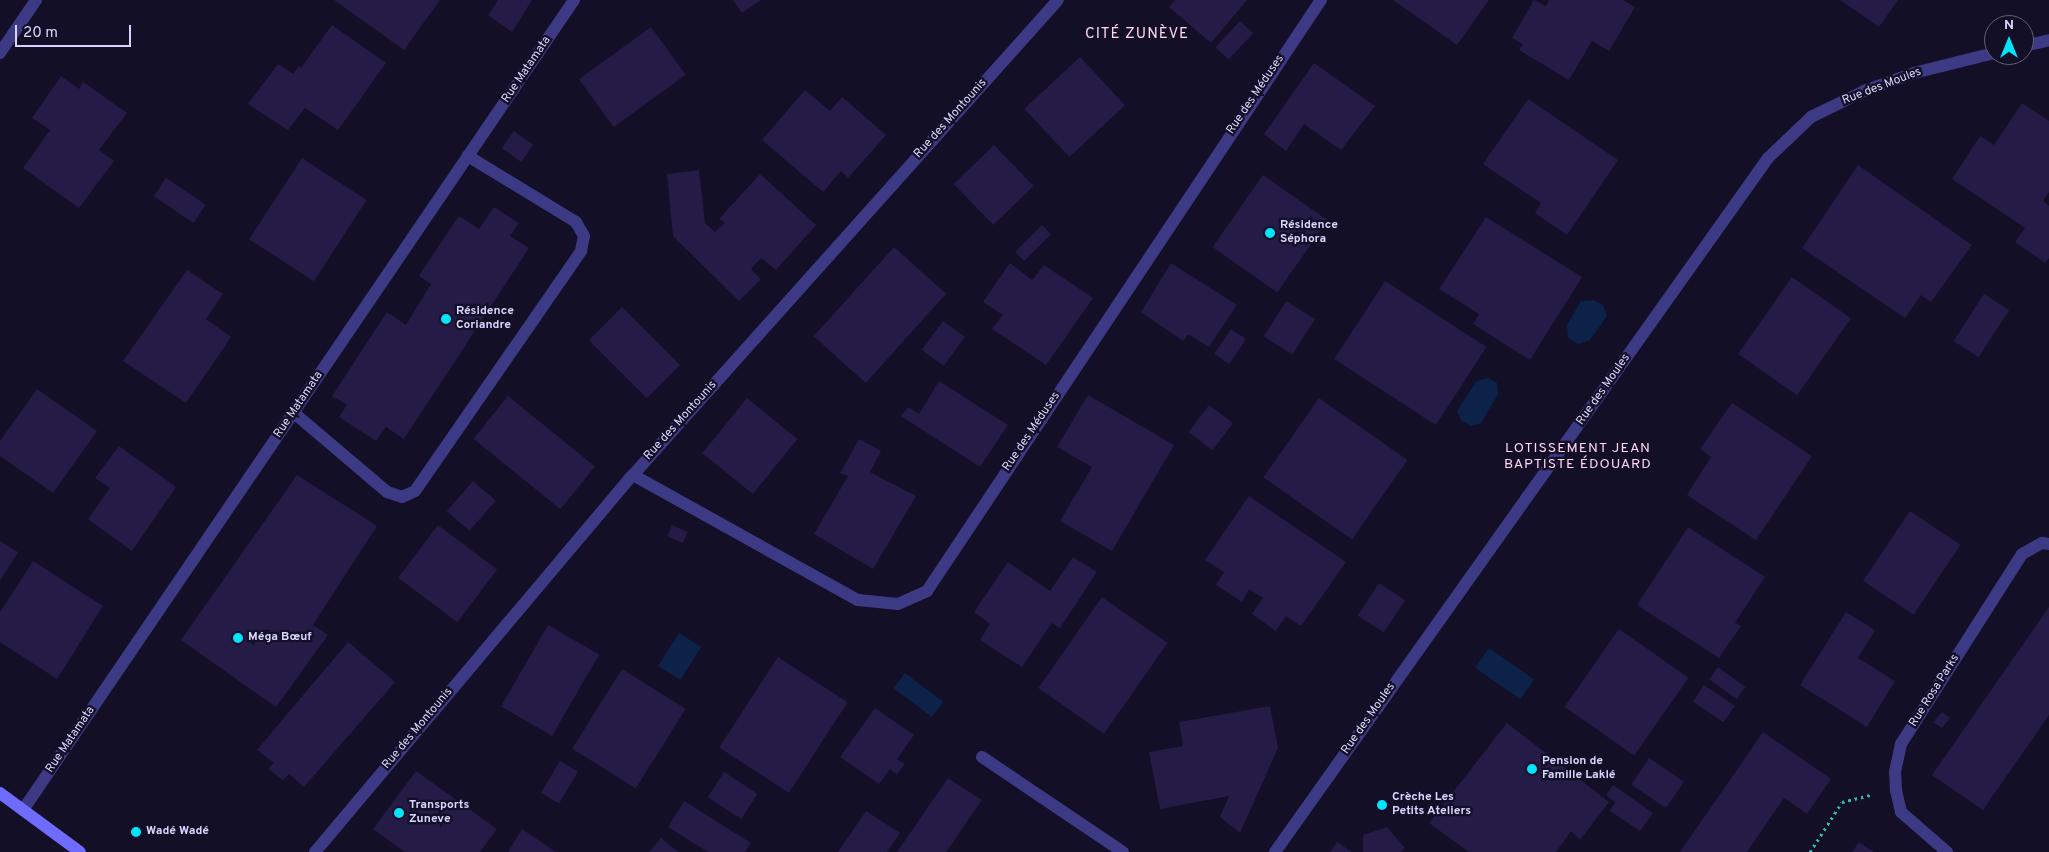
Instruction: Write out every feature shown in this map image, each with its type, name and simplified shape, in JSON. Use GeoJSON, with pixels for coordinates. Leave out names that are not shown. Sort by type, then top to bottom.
{"type":"FeatureCollection","features":[{"type":"Feature","properties":{"kind":"main road"},"geometry":{"type":"LineString","coordinates":[[0,793],[80,852]]}},
{"type":"Feature","properties":{"kind":"street"},"geometry":{"type":"LineString","coordinates":[[0,53],[36,0]]}},
{"type":"Feature","properties":{"kind":"street","name":"Rue Matamata"},"geometry":{"type":"LineString","coordinates":[[23,810],[574,0]]}},
{"type":"Feature","properties":{"kind":"street","name":"Rue des Montounis"},"geometry":{"type":"LineString","coordinates":[[315,852],[633,475],[1058,0]]}},
{"type":"Feature","properties":{"kind":"street","name":"Rue des Méduses"},"geometry":{"type":"LineString","coordinates":[[633,475],[858,600],[898,604],[927,590],[1321,0]]}},
{"type":"Feature","properties":{"kind":"street"},"geometry":{"type":"LineString","coordinates":[[2034,44],[2049,40]]}},
{"type":"Feature","properties":{"kind":"street","name":"Rue des Moules"},"geometry":{"type":"LineString","coordinates":[[1275,852],[1768,158],[1811,117],[1864,91],[1914,73],[1984,56]]}},
{"type":"Feature","properties":{"kind":"street"},"geometry":{"type":"LineString","coordinates":[[294,413],[387,492],[402,497],[415,490],[581,251],[584,236],[576,222],[468,156]]}},
{"type":"Feature","properties":{"kind":"street","name":"Rue Rosa Parks"},"geometry":{"type":"LineString","coordinates":[[1947,852],[1901,812],[1896,790],[1895,772],[1901,744],[2022,554],[2042,543],[2049,544]]}},
{"type":"Feature","properties":{"kind":"street"},"geometry":{"type":"LineString","coordinates":[[982,757],[1123,852]]}},
{"type":"Feature","properties":{"kind":"path"},"geometry":{"type":"LineString","coordinates":[[1810,852],[1842,802],[1896,790]]}},
{"type":"Feature","properties":{"kind":"water"},"geometry":{"type":"Polygon","coordinates":[[[1593,300],[1603,305],[1607,316],[1590,340],[1578,344],[1568,338],[1567,325],[1581,301],[1593,300]]]}},
{"type":"Feature","properties":{"kind":"water"},"geometry":{"type":"Polygon","coordinates":[[[1488,378],[1497,383],[1498,394],[1481,423],[1471,426],[1461,420],[1457,411],[1477,381],[1488,378]]]}},
{"type":"Feature","properties":{"kind":"water"},"geometry":{"type":"Polygon","coordinates":[[[679,633],[701,647],[680,680],[658,666],[679,633]]]}},
{"type":"Feature","properties":{"kind":"water"},"geometry":{"type":"Polygon","coordinates":[[[1489,648],[1534,680],[1520,699],[1475,668],[1489,648]]]}},
{"type":"Feature","properties":{"kind":"water"},"geometry":{"type":"Polygon","coordinates":[[[905,673],[943,702],[932,717],[894,688],[905,673]]]}},
{"type":"Feature","properties":{"kind":"building"},"geometry":{"type":"Polygon","coordinates":[[[334,0],[440,0],[404,50],[334,0]]]}},
{"type":"Feature","properties":{"kind":"building"},"geometry":{"type":"Polygon","coordinates":[[[498,0],[532,0],[512,32],[488,15],[498,0]]]}},
{"type":"Feature","properties":{"kind":"building"},"geometry":{"type":"Polygon","coordinates":[[[733,0],[761,0],[742,13],[733,0]]]}},
{"type":"Feature","properties":{"kind":"building"},"geometry":{"type":"Polygon","coordinates":[[[1175,0],[1247,0],[1211,43],[1169,7],[1175,0]]]}},
{"type":"Feature","properties":{"kind":"building"},"geometry":{"type":"Polygon","coordinates":[[[1393,0],[1489,0],[1457,45],[1393,0]]]}},
{"type":"Feature","properties":{"kind":"building"},"geometry":{"type":"Polygon","coordinates":[[[1534,0],[1546,6],[1549,0],[1623,0],[1635,7],[1609,51],[1592,41],[1569,80],[1519,50],[1523,44],[1512,38],[1534,0]]]}},
{"type":"Feature","properties":{"kind":"building"},"geometry":{"type":"Polygon","coordinates":[[[1840,0],[1898,0],[1879,27],[1840,0]]]}},
{"type":"Feature","properties":{"kind":"building"},"geometry":{"type":"Polygon","coordinates":[[[1240,21],[1253,33],[1229,60],[1215,47],[1240,21]]]}},
{"type":"Feature","properties":{"kind":"building"},"geometry":{"type":"Polygon","coordinates":[[[332,25],[386,63],[338,130],[305,108],[288,130],[248,104],[278,64],[293,74],[299,66],[301,68],[332,25]]]}},
{"type":"Feature","properties":{"kind":"building"},"geometry":{"type":"Polygon","coordinates":[[[651,27],[686,75],[614,127],[579,79],[651,27]]]}},
{"type":"Feature","properties":{"kind":"building"},"geometry":{"type":"Polygon","coordinates":[[[1080,57],[1125,105],[1069,157],[1024,109],[1080,57]]]}},
{"type":"Feature","properties":{"kind":"building"},"geometry":{"type":"Polygon","coordinates":[[[1314,63],[1375,106],[1341,150],[1304,124],[1286,151],[1264,134],[1314,63]]]}},
{"type":"Feature","properties":{"kind":"building"},"geometry":{"type":"Polygon","coordinates":[[[61,76],[79,89],[83,82],[127,113],[99,150],[114,161],[79,208],[23,168],[50,130],[32,118],[61,76]]]}},
{"type":"Feature","properties":{"kind":"building"},"geometry":{"type":"Polygon","coordinates":[[[805,90],[830,111],[842,97],[886,135],[848,178],[841,171],[823,192],[762,140],[805,90]]]}},
{"type":"Feature","properties":{"kind":"building"},"geometry":{"type":"Polygon","coordinates":[[[1528,99],[1618,160],[1567,235],[1535,213],[1541,203],[1483,164],[1528,99]]]}},
{"type":"Feature","properties":{"kind":"building"},"geometry":{"type":"Polygon","coordinates":[[[2022,103],[2049,121],[2049,192],[2043,201],[2049,206],[2049,258],[2045,263],[2015,242],[2025,228],[1952,179],[1980,136],[1994,145],[2022,103]]]}},
{"type":"Feature","properties":{"kind":"building"},"geometry":{"type":"Polygon","coordinates":[[[514,131],[533,145],[521,162],[502,148],[514,131]]]}},
{"type":"Feature","properties":{"kind":"building"},"geometry":{"type":"Polygon","coordinates":[[[994,145],[1034,186],[993,225],[954,184],[994,145]]]}},
{"type":"Feature","properties":{"kind":"building"},"geometry":{"type":"Polygon","coordinates":[[[302,158],[367,200],[314,281],[249,239],[302,158]]]}},
{"type":"Feature","properties":{"kind":"building"},"geometry":{"type":"Polygon","coordinates":[[[1858,165],[1972,245],[1931,302],[1921,295],[1905,318],[1802,248],[1858,165]]]}},
{"type":"Feature","properties":{"kind":"building"},"geometry":{"type":"Polygon","coordinates":[[[699,170],[705,223],[715,232],[725,223],[719,219],[760,174],[816,225],[776,270],[761,258],[751,269],[761,279],[739,301],[673,236],[667,174],[699,170]]]}},
{"type":"Feature","properties":{"kind":"building","name":"Résidence Séphora"},"geometry":{"type":"Polygon","coordinates":[[[1263,175],[1328,220],[1277,292],[1213,247],[1263,175]]]}},
{"type":"Feature","properties":{"kind":"building"},"geometry":{"type":"Polygon","coordinates":[[[166,178],[206,205],[193,223],[154,196],[166,178]]]}},
{"type":"Feature","properties":{"kind":"building","name":"Résidence Coriandre"},"geometry":{"type":"Polygon","coordinates":[[[494,207],[519,223],[510,236],[529,248],[404,439],[386,427],[376,441],[339,417],[347,405],[332,396],[387,312],[406,325],[431,284],[419,276],[459,216],[479,229],[494,207]]]}},
{"type":"Feature","properties":{"kind":"building"},"geometry":{"type":"Polygon","coordinates":[[[1486,217],[1582,277],[1530,360],[1473,324],[1479,314],[1439,289],[1486,217]]]}},
{"type":"Feature","properties":{"kind":"building"},"geometry":{"type":"Polygon","coordinates":[[[1042,225],[1051,234],[1024,261],[1015,252],[1042,225]]]}},
{"type":"Feature","properties":{"kind":"building"},"geometry":{"type":"Polygon","coordinates":[[[894,247],[946,294],[866,383],[814,336],[894,247]]]}},
{"type":"Feature","properties":{"kind":"building"},"geometry":{"type":"Polygon","coordinates":[[[1010,263],[1032,280],[1044,265],[1093,298],[1046,365],[992,329],[1003,315],[983,302],[1010,263]]]}},
{"type":"Feature","properties":{"kind":"building"},"geometry":{"type":"Polygon","coordinates":[[[1171,263],[1237,305],[1209,347],[1188,334],[1183,341],[1141,312],[1171,263]]]}},
{"type":"Feature","properties":{"kind":"building"},"geometry":{"type":"Polygon","coordinates":[[[187,270],[223,294],[206,319],[231,337],[186,403],[123,361],[187,270]]]}},
{"type":"Feature","properties":{"kind":"building"},"geometry":{"type":"Polygon","coordinates":[[[1792,277],[1851,318],[1797,395],[1738,354],[1792,277]]]}},
{"type":"Feature","properties":{"kind":"building"},"geometry":{"type":"Polygon","coordinates":[[[1385,281],[1486,347],[1436,425],[1334,359],[1385,281]]]}},
{"type":"Feature","properties":{"kind":"building"},"geometry":{"type":"Polygon","coordinates":[[[1984,294],[2009,310],[1979,357],[1954,341],[1984,294]]]}},
{"type":"Feature","properties":{"kind":"building"},"geometry":{"type":"Polygon","coordinates":[[[1286,301],[1315,319],[1293,355],[1264,337],[1286,301]]]}},
{"type":"Feature","properties":{"kind":"building"},"geometry":{"type":"Polygon","coordinates":[[[622,307],[680,365],[647,398],[589,340],[622,307]]]}},
{"type":"Feature","properties":{"kind":"building"},"geometry":{"type":"Polygon","coordinates":[[[943,321],[965,337],[944,366],[922,350],[943,321]]]}},
{"type":"Feature","properties":{"kind":"building"},"geometry":{"type":"Polygon","coordinates":[[[1231,329],[1246,339],[1229,364],[1214,354],[1231,329]]]}},
{"type":"Feature","properties":{"kind":"building"},"geometry":{"type":"Polygon","coordinates":[[[939,381],[1008,425],[980,467],[901,416],[908,407],[919,414],[939,381]]]}},
{"type":"Feature","properties":{"kind":"building"},"geometry":{"type":"Polygon","coordinates":[[[37,389],[97,431],[53,493],[0,456],[0,441],[37,389]]]}},
{"type":"Feature","properties":{"kind":"building"},"geometry":{"type":"Polygon","coordinates":[[[1088,395],[1174,445],[1112,551],[1060,521],[1092,467],[1057,447],[1088,395]]]}},
{"type":"Feature","properties":{"kind":"building"},"geometry":{"type":"Polygon","coordinates":[[[508,396],[595,466],[560,509],[473,439],[508,396]]]}},
{"type":"Feature","properties":{"kind":"building"},"geometry":{"type":"Polygon","coordinates":[[[747,398],[798,439],[753,494],[702,453],[747,398]]]}},
{"type":"Feature","properties":{"kind":"building"},"geometry":{"type":"Polygon","coordinates":[[[1319,398],[1407,460],[1352,539],[1263,477],[1319,398]]]}},
{"type":"Feature","properties":{"kind":"building"},"geometry":{"type":"Polygon","coordinates":[[[1732,403],[1812,456],[1756,540],[1687,495],[1711,457],[1700,449],[1732,403]]]}},
{"type":"Feature","properties":{"kind":"building"},"geometry":{"type":"Polygon","coordinates":[[[1209,405],[1233,423],[1212,450],[1189,432],[1209,405]]]}},
{"type":"Feature","properties":{"kind":"building"},"geometry":{"type":"Polygon","coordinates":[[[859,439],[881,451],[870,472],[916,496],[873,569],[814,534],[848,476],[840,473],[859,439]]]}},
{"type":"Feature","properties":{"kind":"building"},"geometry":{"type":"Polygon","coordinates":[[[119,446],[176,487],[132,551],[88,519],[110,488],[95,478],[119,446]]]}},
{"type":"Feature","properties":{"kind":"building"},"geometry":{"type":"Polygon","coordinates":[[[297,475],[377,526],[313,625],[328,635],[276,707],[181,640],[297,475]]]}},
{"type":"Feature","properties":{"kind":"building"},"geometry":{"type":"Polygon","coordinates":[[[473,481],[496,501],[469,531],[447,511],[473,481]]]}},
{"type":"Feature","properties":{"kind":"building"},"geometry":{"type":"Polygon","coordinates":[[[1249,496],[1346,562],[1301,626],[1286,616],[1276,631],[1252,614],[1263,598],[1249,589],[1242,602],[1216,585],[1224,572],[1205,560],[1249,496]]]}},
{"type":"Feature","properties":{"kind":"building"},"geometry":{"type":"Polygon","coordinates":[[[1910,511],[1961,545],[1914,615],[1863,581],[1910,511]]]}},
{"type":"Feature","properties":{"kind":"building"},"geometry":{"type":"Polygon","coordinates":[[[438,525],[497,570],[457,622],[398,578],[438,525]]]}},
{"type":"Feature","properties":{"kind":"building"},"geometry":{"type":"Polygon","coordinates":[[[672,525],[688,532],[683,543],[667,536],[672,525]]]}},
{"type":"Feature","properties":{"kind":"building"},"geometry":{"type":"Polygon","coordinates":[[[1688,527],[1765,577],[1735,623],[1741,626],[1719,658],[1637,605],[1688,527]]]}},
{"type":"Feature","properties":{"kind":"building"},"geometry":{"type":"Polygon","coordinates":[[[0,541],[18,552],[0,581],[0,541]]]}},
{"type":"Feature","properties":{"kind":"building"},"geometry":{"type":"Polygon","coordinates":[[[1073,557],[1097,572],[1060,628],[1052,623],[1022,667],[980,640],[990,624],[974,612],[1008,562],[1050,591],[1073,557]]]}},
{"type":"Feature","properties":{"kind":"building"},"geometry":{"type":"Polygon","coordinates":[[[33,561],[103,606],[57,679],[0,642],[0,612],[33,561]]]}},
{"type":"Feature","properties":{"kind":"building"},"geometry":{"type":"Polygon","coordinates":[[[1379,583],[1405,600],[1384,633],[1358,616],[1379,583]]]}},
{"type":"Feature","properties":{"kind":"building"},"geometry":{"type":"Polygon","coordinates":[[[1102,597],[1168,643],[1104,734],[1038,688],[1102,597]]]}},
{"type":"Feature","properties":{"kind":"building"},"geometry":{"type":"Polygon","coordinates":[[[2049,607],[2049,715],[1983,810],[1932,775],[2049,607]]]}},
{"type":"Feature","properties":{"kind":"building"},"geometry":{"type":"Polygon","coordinates":[[[1846,612],[1875,630],[1858,658],[1895,681],[1867,727],[1800,685],[1846,612]]]}},
{"type":"Feature","properties":{"kind":"building"},"geometry":{"type":"Polygon","coordinates":[[[548,625],[599,654],[552,736],[501,706],[548,625]]]}},
{"type":"Feature","properties":{"kind":"building"},"geometry":{"type":"Polygon","coordinates":[[[1619,629],[1689,678],[1634,756],[1565,707],[1619,629]]]}},
{"type":"Feature","properties":{"kind":"building"},"geometry":{"type":"Polygon","coordinates":[[[348,642],[395,682],[304,787],[289,774],[283,780],[268,769],[274,763],[257,750],[348,642]]]}},
{"type":"Feature","properties":{"kind":"building"},"geometry":{"type":"Polygon","coordinates":[[[778,657],[848,702],[789,793],[719,748],[778,657]]]}},
{"type":"Feature","properties":{"kind":"building"},"geometry":{"type":"Polygon","coordinates":[[[1718,667],[1746,687],[1737,699],[1709,679],[1718,667]]]}},
{"type":"Feature","properties":{"kind":"building"},"geometry":{"type":"Polygon","coordinates":[[[622,669],[686,709],[636,788],[572,749],[622,669]]]}},
{"type":"Feature","properties":{"kind":"building"},"geometry":{"type":"Polygon","coordinates":[[[1704,685],[1735,706],[1723,722],[1693,702],[1704,685]]]}},
{"type":"Feature","properties":{"kind":"building"},"geometry":{"type":"Polygon","coordinates":[[[1270,706],[1278,748],[1240,833],[1220,817],[1229,796],[1160,809],[1149,752],[1183,746],[1179,722],[1270,706]]]}},
{"type":"Feature","properties":{"kind":"building"},"geometry":{"type":"Polygon","coordinates":[[[875,708],[914,735],[897,759],[905,764],[897,774],[890,769],[879,784],[840,757],[875,708]]]}},
{"type":"Feature","properties":{"kind":"building"},"geometry":{"type":"Polygon","coordinates":[[[1942,712],[1950,718],[1942,728],[1933,722],[1942,712]]]}},
{"type":"Feature","properties":{"kind":"building","name":"Pension de Famille Laklé"},"geometry":{"type":"Polygon","coordinates":[[[1507,723],[1609,802],[1580,840],[1571,831],[1556,852],[1469,852],[1429,823],[1507,723]]]}},
{"type":"Feature","properties":{"kind":"building"},"geometry":{"type":"Polygon","coordinates":[[[1763,732],[1831,779],[1807,814],[1784,798],[1747,852],[1680,852],[1763,732]]]}},
{"type":"Feature","properties":{"kind":"building"},"geometry":{"type":"Polygon","coordinates":[[[1649,758],[1684,781],[1666,808],[1631,785],[1649,758]]]}},
{"type":"Feature","properties":{"kind":"building"},"geometry":{"type":"Polygon","coordinates":[[[560,761],[578,772],[559,804],[541,793],[560,761]]]}},
{"type":"Feature","properties":{"kind":"building"},"geometry":{"type":"Polygon","coordinates":[[[416,771],[497,829],[480,852],[405,852],[373,829],[416,771]]]}},
{"type":"Feature","properties":{"kind":"building"},"geometry":{"type":"Polygon","coordinates":[[[724,772],[758,794],[741,819],[708,797],[724,772]]]}},
{"type":"Feature","properties":{"kind":"building"},"geometry":{"type":"Polygon","coordinates":[[[948,778],[982,800],[946,852],[897,852],[948,778]]]}},
{"type":"Feature","properties":{"kind":"building"},"geometry":{"type":"Polygon","coordinates":[[[1613,785],[1653,813],[1640,831],[1610,811],[1615,802],[1606,795],[1613,785]]]}},
{"type":"Feature","properties":{"kind":"building"},"geometry":{"type":"Polygon","coordinates":[[[684,801],[751,843],[745,852],[708,852],[668,827],[684,801]]]}},
{"type":"Feature","properties":{"kind":"building"},"geometry":{"type":"Polygon","coordinates":[[[866,811],[900,833],[887,852],[838,852],[866,811]]]}},
{"type":"Feature","properties":{"kind":"building"},"geometry":{"type":"Polygon","coordinates":[[[1387,827],[1405,848],[1401,852],[1363,852],[1363,835],[1387,827]]]}},
{"type":"Feature","properties":{"kind":"building"},"geometry":{"type":"Polygon","coordinates":[[[522,829],[556,852],[508,852],[522,829]]]}},
{"type":"Feature","properties":{"kind":"building"},"geometry":{"type":"Polygon","coordinates":[[[661,838],[678,852],[649,852],[661,838]]]}},
{"type":"Feature","properties":{"kind":"building"},"geometry":{"type":"Polygon","coordinates":[[[1337,842],[1352,852],[1330,852],[1337,842]]]}},
{"type":"Feature","properties":{"kind":"building"},"geometry":{"type":"Polygon","coordinates":[[[1859,842],[1874,852],[1852,852],[1859,842]]]}},
{"type":"Feature","properties":{"kind":"place","name":"Résidence Séphora"},"geometry":{"type":"Point","coordinates":[1270,233]}},
{"type":"Feature","properties":{"kind":"place","name":"Résidence Coriandre"},"geometry":{"type":"Point","coordinates":[446,319]}},
{"type":"Feature","properties":{"kind":"place","name":"Méga Bœuf"},"geometry":{"type":"Point","coordinates":[238,638]}},
{"type":"Feature","properties":{"kind":"place","name":"Pension de Famille Laklé"},"geometry":{"type":"Point","coordinates":[1532,769]}},
{"type":"Feature","properties":{"kind":"place","name":"Crèche Les Petits Ateliers"},"geometry":{"type":"Point","coordinates":[1382,805]}},
{"type":"Feature","properties":{"kind":"place","name":"Transports Zuneve"},"geometry":{"type":"Point","coordinates":[399,813]}},
{"type":"Feature","properties":{"kind":"place","name":"Wadé Wadé"},"geometry":{"type":"Point","coordinates":[136,832]}},
{"type":"Feature","properties":{"kind":"district","name":"CITÉ ZUNÈVE"},"geometry":{"type":"Point","coordinates":[1137,35]}},
{"type":"Feature","properties":{"kind":"district","name":"LOTISSEMENT JEAN BAPTISTE ÉDOUARD"},"geometry":{"type":"Point","coordinates":[1578,458]}}]}
